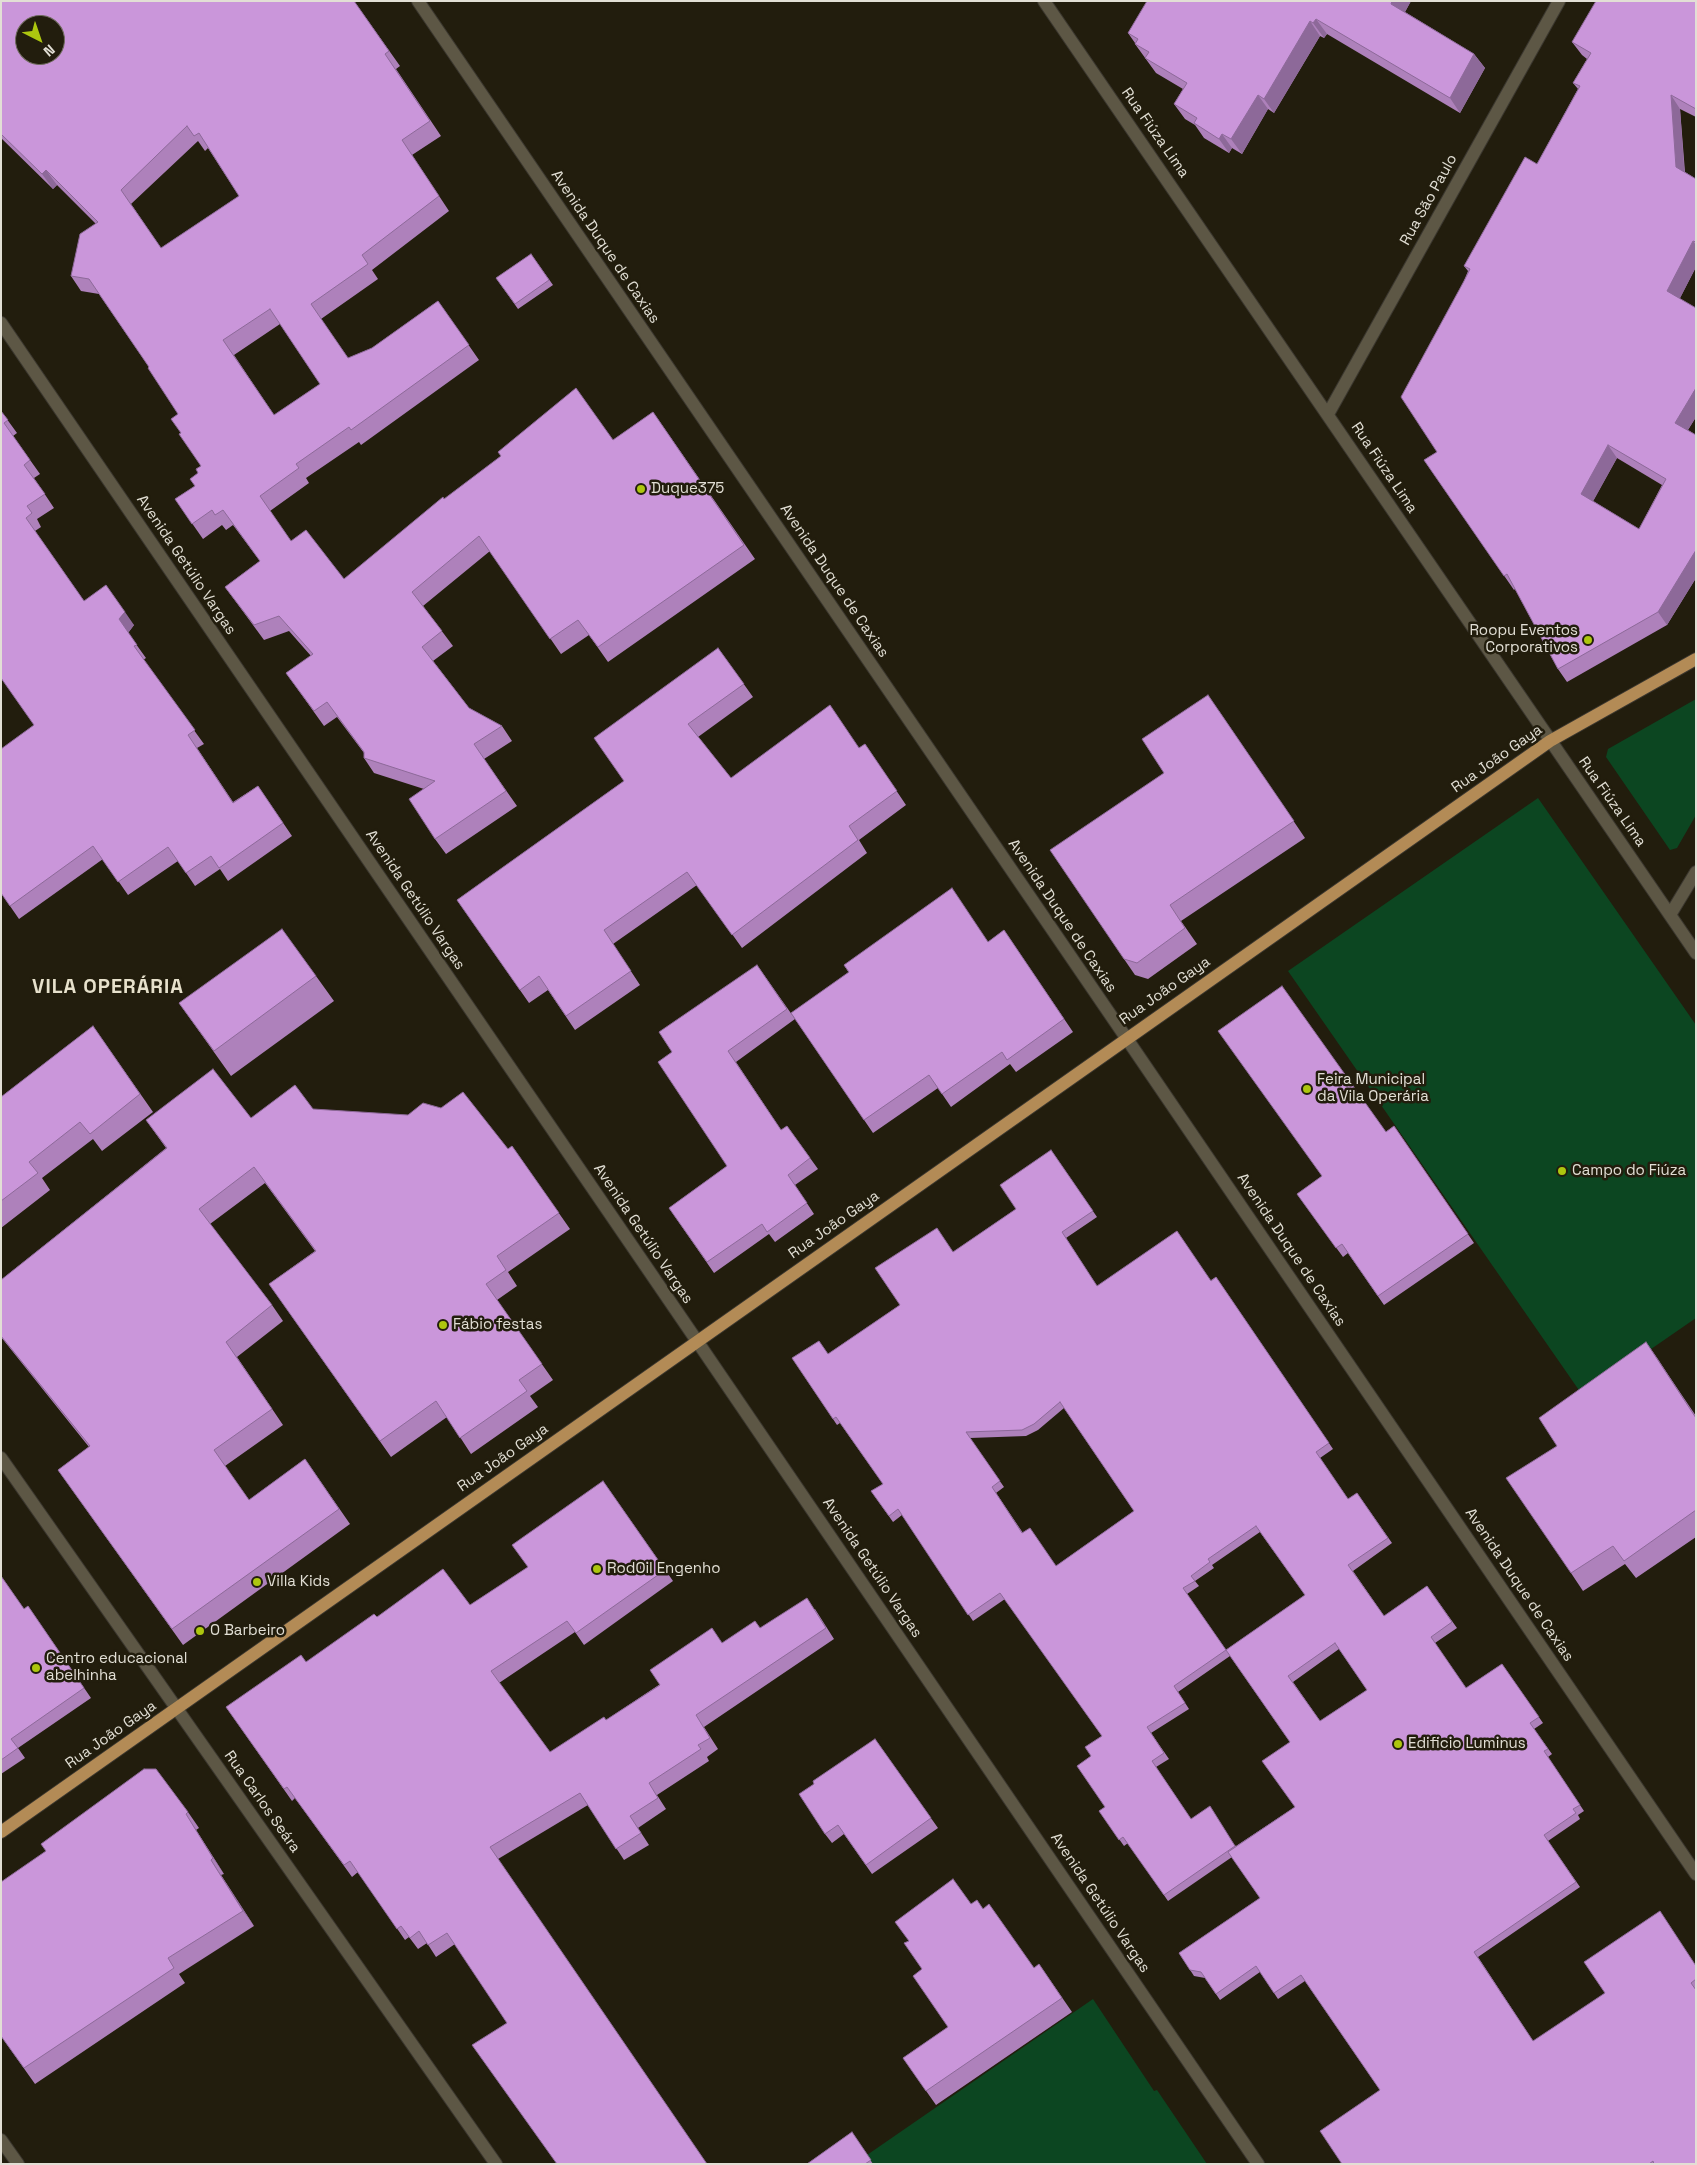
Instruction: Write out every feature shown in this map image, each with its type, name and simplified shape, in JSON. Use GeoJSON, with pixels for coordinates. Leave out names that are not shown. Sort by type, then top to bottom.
{"type":"FeatureCollection","features":[{"type":"Feature","properties":{"kind":"main road","name":"Rua João Gaya"},"geometry":{"type":"LineString","coordinates":[[1,1832],[1550,741],[1696,659]]}},
{"type":"Feature","properties":{"kind":"street","name":"Avenida Duque de Caxias"},"geometry":{"type":"LineString","coordinates":[[418,1],[1696,1874]]}},
{"type":"Feature","properties":{"kind":"street","name":"Rua Fiúza Lima"},"geometry":{"type":"LineString","coordinates":[[1044,1],[1696,953]]}},
{"type":"Feature","properties":{"kind":"street","name":"Rua São Paulo"},"geometry":{"type":"LineString","coordinates":[[1328,414],[1559,1]]}},
{"type":"Feature","properties":{"kind":"street","name":"Avenida Getúlio Vargas"},"geometry":{"type":"LineString","coordinates":[[1,323],[1258,2164]]}},
{"type":"Feature","properties":{"kind":"street"},"geometry":{"type":"LineString","coordinates":[[1670,914],[1696,872]]}},
{"type":"Feature","properties":{"kind":"street","name":"Rua Carlos Seára"},"geometry":{"type":"LineString","coordinates":[[1,1458],[496,2164]]}},
{"type":"Feature","properties":{"kind":"street"},"geometry":{"type":"LineString","coordinates":[[1,2140],[18,2164]]}},
{"type":"Feature","properties":{"kind":"green space"},"geometry":{"type":"Polygon","coordinates":[[[1696,699],[1696,815],[1677,848],[1670,850],[1606,757],[1608,749],[1696,699]]]}},
{"type":"Feature","properties":{"kind":"green space","name":"Campo do Fiúza"},"geometry":{"type":"Polygon","coordinates":[[[1538,798],[1696,1025],[1696,1318],[1583,1396],[1288,971],[1538,798]]]}},
{"type":"Feature","properties":{"kind":"green space"},"geometry":{"type":"Polygon","coordinates":[[[1093,1999],[1154,2091],[1157,2090],[1207,2164],[873,2164],[867,2155],[1093,1999]]]}},
{"type":"Feature","properties":{"kind":"building"},"geometry":{"type":"Polygon","coordinates":[[[1,1],[354,1],[389,51],[385,54],[430,121],[402,140],[439,196],[362,255],[368,264],[311,304],[348,358],[372,348],[438,301],[469,345],[351,430],[349,427],[296,464],[299,468],[260,496],[291,541],[306,530],[344,579],[443,497],[444,499],[501,456],[498,452],[576,388],[613,440],[653,412],[744,545],[598,647],[578,620],[550,639],[479,536],[412,592],[442,631],[422,647],[469,708],[502,726],[474,744],[506,791],[435,839],[409,799],[435,781],[364,758],[364,752],[327,702],[314,711],[286,673],[313,654],[279,616],[254,625],[225,587],[260,561],[223,510],[215,515],[212,510],[192,524],[175,499],[195,486],[190,479],[198,473],[196,469],[201,466],[171,419],[178,414],[149,367],[89,279],[71,276],[80,234],[98,222],[46,170],[42,174],[1,134],[1,1]],[[187,126],[121,190],[161,248],[239,196],[199,133],[194,136],[187,126]],[[270,309],[223,340],[274,415],[320,384],[270,309]]]}},
{"type":"Feature","properties":{"kind":"building"},"geometry":{"type":"Polygon","coordinates":[[[1147,1],[1392,1],[1391,4],[1474,54],[1450,98],[1316,19],[1313,23],[1310,21],[1264,99],[1258,95],[1231,139],[1222,134],[1219,139],[1194,123],[1197,118],[1174,104],[1187,83],[1145,58],[1149,52],[1135,44],[1138,39],[1128,33],[1147,1]]]}},
{"type":"Feature","properties":{"kind":"building"},"geometry":{"type":"Polygon","coordinates":[[[1596,1],[1696,1],[1696,109],[1671,95],[1676,167],[1696,179],[1696,242],[1693,241],[1667,291],[1696,308],[1696,388],[1675,423],[1696,435],[1696,550],[1658,612],[1558,669],[1507,574],[1504,576],[1424,460],[1437,452],[1401,397],[1470,269],[1464,266],[1525,157],[1537,164],[1580,86],[1573,83],[1591,53],[1572,42],[1596,1]],[[1608,445],[1581,494],[1639,529],[1666,479],[1608,445]]]}},
{"type":"Feature","properties":{"kind":"building"},"geometry":{"type":"Polygon","coordinates":[[[531,254],[549,280],[515,304],[496,278],[531,254]]]}},
{"type":"Feature","properties":{"kind":"building"},"geometry":{"type":"Polygon","coordinates":[[[1,411],[8,420],[4,423],[30,460],[24,465],[45,494],[27,506],[32,513],[26,518],[84,601],[106,585],[125,612],[119,619],[137,645],[134,646],[195,730],[188,735],[233,803],[258,786],[283,823],[219,868],[211,856],[186,873],[168,847],[118,882],[93,846],[10,906],[1,893],[1,749],[34,725],[1,678],[1,411]]]}},
{"type":"Feature","properties":{"kind":"building"},"geometry":{"type":"Polygon","coordinates":[[[718,648],[744,684],[688,724],[731,778],[830,705],[859,748],[865,744],[897,791],[849,826],[858,840],[732,935],[687,872],[604,930],[631,971],[566,1016],[539,976],[520,990],[457,900],[624,781],[594,738],[718,648]]]}},
{"type":"Feature","properties":{"kind":"building"},"geometry":{"type":"Polygon","coordinates":[[[1208,695],[1294,821],[1170,905],[1185,928],[1137,963],[1124,959],[1050,850],[1164,773],[1142,739],[1208,695]]]}},
{"type":"Feature","properties":{"kind":"building"},"geometry":{"type":"Polygon","coordinates":[[[952,888],[988,942],[1004,930],[1064,1019],[1007,1060],[1002,1052],[942,1094],[929,1075],[864,1120],[791,1013],[849,972],[844,965],[952,888]]]}},
{"type":"Feature","properties":{"kind":"building"},"geometry":{"type":"Polygon","coordinates":[[[282,929],[316,976],[214,1051],[179,1003],[282,929]]]}},
{"type":"Feature","properties":{"kind":"building"},"geometry":{"type":"Polygon","coordinates":[[[757,965],[787,1009],[728,1051],[781,1130],[787,1126],[810,1158],[788,1175],[807,1203],[767,1232],[762,1224],[707,1262],[669,1208],[727,1166],[658,1062],[672,1052],[659,1032],[757,965]]]}},
{"type":"Feature","properties":{"kind":"building"},"geometry":{"type":"Polygon","coordinates":[[[1282,986],[1386,1132],[1394,1126],[1468,1234],[1378,1296],[1342,1244],[1336,1248],[1297,1194],[1322,1176],[1218,1031],[1282,986]]]}},
{"type":"Feature","properties":{"kind":"building"},"geometry":{"type":"Polygon","coordinates":[[[93,1026],[140,1094],[90,1134],[80,1122],[29,1162],[38,1173],[1,1201],[1,1097],[93,1026]]]}},
{"type":"Feature","properties":{"kind":"building"},"geometry":{"type":"Polygon","coordinates":[[[213,1069],[251,1118],[295,1085],[313,1109],[408,1115],[423,1103],[441,1108],[463,1092],[508,1149],[512,1146],[559,1213],[497,1256],[506,1270],[486,1284],[542,1364],[519,1380],[527,1391],[460,1438],[436,1401],[380,1441],[269,1284],[316,1251],[254,1167],[199,1209],[272,1305],[226,1342],[272,1409],[214,1450],[249,1500],[305,1459],[339,1509],[172,1629],[58,1470],[90,1446],[1,1336],[1,1280],[167,1148],[146,1120],[213,1069]]]}},
{"type":"Feature","properties":{"kind":"building"},"geometry":{"type":"Polygon","coordinates":[[[1051,1150],[1093,1211],[1062,1232],[1097,1286],[1177,1231],[1211,1281],[1216,1277],[1329,1443],[1316,1452],[1348,1499],[1357,1493],[1388,1538],[1348,1565],[1384,1616],[1427,1586],[1452,1622],[1431,1637],[1466,1688],[1502,1664],[1539,1717],[1530,1723],[1548,1749],[1544,1751],[1580,1805],[1573,1809],[1576,1813],[1544,1835],[1576,1882],[1474,1952],[1533,2041],[1605,1993],[1584,1962],[1660,1911],[1696,1966],[1696,1979],[1691,1983],[1696,1990],[1696,2164],[1654,2164],[1653,2161],[1649,2164],[1342,2164],[1320,2131],[1380,2090],[1301,1975],[1274,1993],[1256,1966],[1216,1994],[1201,1972],[1190,1970],[1179,1953],[1260,1898],[1228,1852],[1295,1807],[1262,1761],[1290,1742],[1226,1650],[1174,1686],[1185,1703],[1147,1727],[1164,1753],[1152,1761],[1191,1819],[1210,1806],[1235,1846],[1164,1895],[1123,1837],[1119,1840],[1099,1811],[1105,1807],[1077,1766],[1091,1756],[1085,1747],[1102,1736],[1000,1593],[968,1615],[898,1509],[889,1516],[871,1491],[883,1484],[836,1417],[833,1419],[792,1358],[819,1341],[828,1354],[900,1305],[875,1268],[937,1228],[953,1252],[1016,1209],[1000,1185],[1051,1150]],[[1060,1402],[1034,1424],[1022,1430],[966,1432],[1000,1481],[992,1487],[1022,1533],[1030,1528],[1056,1566],[1134,1511],[1060,1402]],[[1256,1526],[1208,1559],[1210,1562],[1191,1576],[1195,1581],[1183,1588],[1226,1650],[1305,1595],[1256,1526]],[[1335,1643],[1288,1676],[1320,1721],[1367,1690],[1335,1643]]]}},
{"type":"Feature","properties":{"kind":"building"},"geometry":{"type":"Polygon","coordinates":[[[1646,1342],[1696,1418],[1696,1510],[1624,1561],[1613,1546],[1571,1573],[1506,1478],[1557,1446],[1539,1418],[1646,1342]]]}},
{"type":"Feature","properties":{"kind":"building"},"geometry":{"type":"Polygon","coordinates":[[[603,1481],[665,1570],[576,1633],[567,1621],[491,1671],[550,1752],[604,1717],[606,1720],[660,1685],[650,1670],[712,1628],[722,1643],[755,1621],[760,1628],[807,1598],[826,1628],[696,1715],[710,1738],[698,1745],[701,1749],[649,1783],[658,1798],[630,1816],[641,1833],[616,1849],[580,1793],[490,1847],[707,2164],[557,2164],[472,2045],[507,2023],[447,1933],[428,1945],[419,1931],[410,1938],[401,1926],[397,1929],[350,1861],[344,1865],[287,1787],[284,1789],[226,1707],[301,1655],[306,1662],[374,1614],[377,1617],[443,1569],[470,1605],[528,1567],[512,1545],[603,1481]]]}},
{"type":"Feature","properties":{"kind":"building","name":"Centro educacional abelhinha"},"geometry":{"type":"Polygon","coordinates":[[[1,1576],[24,1609],[28,1606],[84,1688],[11,1739],[18,1748],[1,1760],[1,1576]]]}},
{"type":"Feature","properties":{"kind":"building"},"geometry":{"type":"Polygon","coordinates":[[[875,1739],[931,1818],[866,1865],[838,1825],[825,1834],[799,1794],[814,1784],[813,1781],[875,1739]]]}},
{"type":"Feature","properties":{"kind":"building"},"geometry":{"type":"Polygon","coordinates":[[[144,1769],[156,1769],[188,1812],[186,1814],[213,1858],[211,1860],[243,1911],[168,1958],[174,1968],[24,2068],[1,2036],[1,1882],[46,1851],[41,1844],[144,1769]]]}},
{"type":"Feature","properties":{"kind":"building"},"geometry":{"type":"Polygon","coordinates":[[[953,1879],[971,1904],[977,1900],[983,1909],[989,1904],[1034,1968],[1039,1964],[1062,1998],[926,2091],[903,2058],[948,2027],[913,1976],[922,1969],[904,1943],[909,1941],[895,1922],[953,1879]]]}},
{"type":"Feature","properties":{"kind":"building"},"geometry":{"type":"Polygon","coordinates":[[[852,2132],[871,2160],[865,2164],[807,2164],[852,2132]]]}},
{"type":"Feature","properties":{"kind":"place","name":"Duque375"},"geometry":{"type":"Point","coordinates":[641,489]}},
{"type":"Feature","properties":{"kind":"place","name":"Roopu Eventos Corporativos"},"geometry":{"type":"Point","coordinates":[1588,640]}},
{"type":"Feature","properties":{"kind":"place","name":"Feira Municipal da Vila Operária"},"geometry":{"type":"Point","coordinates":[1307,1089]}},
{"type":"Feature","properties":{"kind":"place","name":"Campo do Fiúza"},"geometry":{"type":"Point","coordinates":[1562,1171]}},
{"type":"Feature","properties":{"kind":"place","name":"Fábio festas"},"geometry":{"type":"Point","coordinates":[443,1325]}},
{"type":"Feature","properties":{"kind":"place","name":"RodOil Engenho"},"geometry":{"type":"Point","coordinates":[597,1569]}},
{"type":"Feature","properties":{"kind":"place","name":"Villa Kids"},"geometry":{"type":"Point","coordinates":[257,1582]}},
{"type":"Feature","properties":{"kind":"place","name":"O Barbeiro"},"geometry":{"type":"Point","coordinates":[200,1631]}},
{"type":"Feature","properties":{"kind":"place","name":"Centro educacional abelhinha"},"geometry":{"type":"Point","coordinates":[36,1668]}},
{"type":"Feature","properties":{"kind":"place","name":"Edificio Luminus"},"geometry":{"type":"Point","coordinates":[1398,1744]}},
{"type":"Feature","properties":{"kind":"district","name":"VILA OPERÁRIA"},"geometry":{"type":"Point","coordinates":[108,988]}}]}
